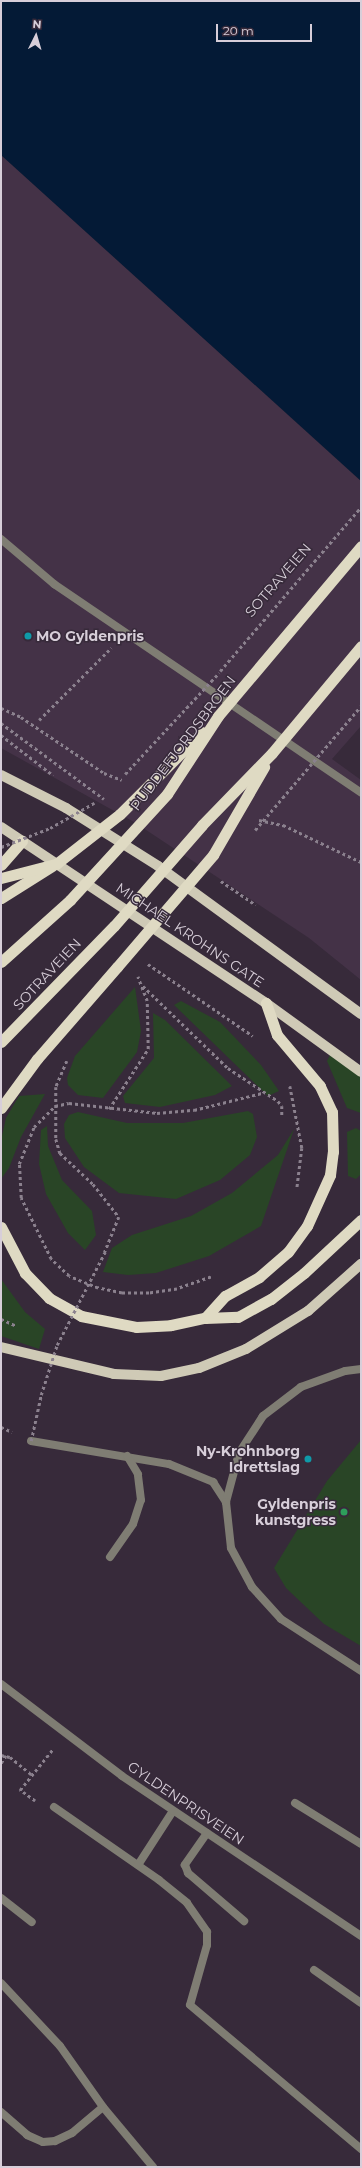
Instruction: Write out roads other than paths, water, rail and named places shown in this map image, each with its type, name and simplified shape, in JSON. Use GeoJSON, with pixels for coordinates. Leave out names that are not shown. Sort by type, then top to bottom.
{"type":"FeatureCollection","features":[{"type":"Feature","properties":{"kind":"highway","name":"PUDDEFJORDSBROEN"},"geometry":{"type":"LineString","coordinates":[[1,962],[70,900],[167,794],[218,716],[361,546]]}},
{"type":"Feature","properties":{"kind":"highway"},"geometry":{"type":"LineString","coordinates":[[1,1108],[22,1078],[212,855],[272,753],[361,646]]}},
{"type":"Feature","properties":{"kind":"highway"},"geometry":{"type":"LineString","coordinates":[[1,898],[56,864],[120,814],[218,716]]}},
{"type":"Feature","properties":{"kind":"highway","name":"SOTRAVEIEN"},"geometry":{"type":"LineString","coordinates":[[1,1042],[114,926],[202,825],[272,753]]}},
{"type":"Feature","properties":{"kind":"highway"},"geometry":{"type":"LineString","coordinates":[[1,865],[22,841]]}},
{"type":"Feature","properties":{"kind":"highway"},"geometry":{"type":"LineString","coordinates":[[1,878],[56,864]]}},
{"type":"Feature","properties":{"kind":"highway"},"geometry":{"type":"LineString","coordinates":[[205,1318],[225,1296],[259,1277],[288,1252],[307,1226],[330,1175],[333,1152],[332,1112],[320,1086],[277,1035],[266,1003]]}},
{"type":"Feature","properties":{"kind":"highway"},"geometry":{"type":"LineString","coordinates":[[1,1098],[22,1078]]}},
{"type":"Feature","properties":{"kind":"highway"},"geometry":{"type":"LineString","coordinates":[[1,1227],[25,1273],[49,1298],[81,1316],[136,1327],[171,1325],[205,1318],[238,1317],[271,1299],[361,1220]]}},
{"type":"Feature","properties":{"kind":"main road"},"geometry":{"type":"LineString","coordinates":[[1,775],[66,808],[158,866],[361,1014]]}},
{"type":"Feature","properties":{"kind":"main road","name":"MICHAEL KROHNS GATE"},"geometry":{"type":"LineString","coordinates":[[1,827],[266,1003],[361,1072]]}},
{"type":"Feature","properties":{"kind":"main road"},"geometry":{"type":"LineString","coordinates":[[1,1347],[114,1374],[161,1376],[199,1368],[246,1349],[308,1310],[361,1264]]}},
{"type":"Feature","properties":{"kind":"street"},"geometry":{"type":"LineString","coordinates":[[1,539],[54,584],[125,634],[361,793]]}},
{"type":"Feature","properties":{"kind":"street"},"geometry":{"type":"LineString","coordinates":[[361,1369],[344,1370],[301,1386],[263,1416],[240,1453],[226,1502],[232,1548],[252,1587],[281,1619],[361,1671]]}},
{"type":"Feature","properties":{"kind":"street"},"geometry":{"type":"LineString","coordinates":[[31,1441],[169,1464],[213,1482],[226,1502]]}},
{"type":"Feature","properties":{"kind":"street"},"geometry":{"type":"LineString","coordinates":[[110,1557],[133,1524],[141,1500],[138,1474],[127,1456]]}},
{"type":"Feature","properties":{"kind":"street","name":"GYLDENPRISVEIEN"},"geometry":{"type":"LineString","coordinates":[[1,1684],[173,1811],[361,1936]]}},
{"type":"Feature","properties":{"kind":"street"},"geometry":{"type":"LineString","coordinates":[[295,1803],[361,1844]]}},
{"type":"Feature","properties":{"kind":"street"},"geometry":{"type":"LineString","coordinates":[[54,1807],[138,1865],[187,1903],[207,1932],[207,1945],[190,2004],[361,2149]]}},
{"type":"Feature","properties":{"kind":"street"},"geometry":{"type":"LineString","coordinates":[[138,1865],[173,1811]]}},
{"type":"Feature","properties":{"kind":"street"},"geometry":{"type":"LineString","coordinates":[[207,1833],[185,1865],[188,1873],[244,1921]]}},
{"type":"Feature","properties":{"kind":"street"},"geometry":{"type":"LineString","coordinates":[[1,1898],[32,1922]]}},
{"type":"Feature","properties":{"kind":"street"},"geometry":{"type":"LineString","coordinates":[[314,1970],[361,2003]]}},
{"type":"Feature","properties":{"kind":"street"},"geometry":{"type":"LineString","coordinates":[[1,1983],[60,2046],[103,2107],[153,2167]]}},
{"type":"Feature","properties":{"kind":"street"},"geometry":{"type":"LineString","coordinates":[[1,2112],[27,2135],[43,2142],[56,2141],[72,2133],[103,2107]]}},
{"type":"Feature","properties":{"kind":"water"},"geometry":{"type":"Polygon","coordinates":[[[1,1],[361,1],[361,481],[1,155],[1,1]]]}},
{"type":"Feature","properties":{"kind":"place","name":"MO Gyldenpris"},"geometry":{"type":"Point","coordinates":[28,636]}},
{"type":"Feature","properties":{"kind":"place","name":"Ny-Krohnborg Idrettslag"},"geometry":{"type":"Point","coordinates":[308,1459]}},
{"type":"Feature","properties":{"kind":"place","name":"Gyldenpris kunstgress"},"geometry":{"type":"Point","coordinates":[344,1512]}}]}
